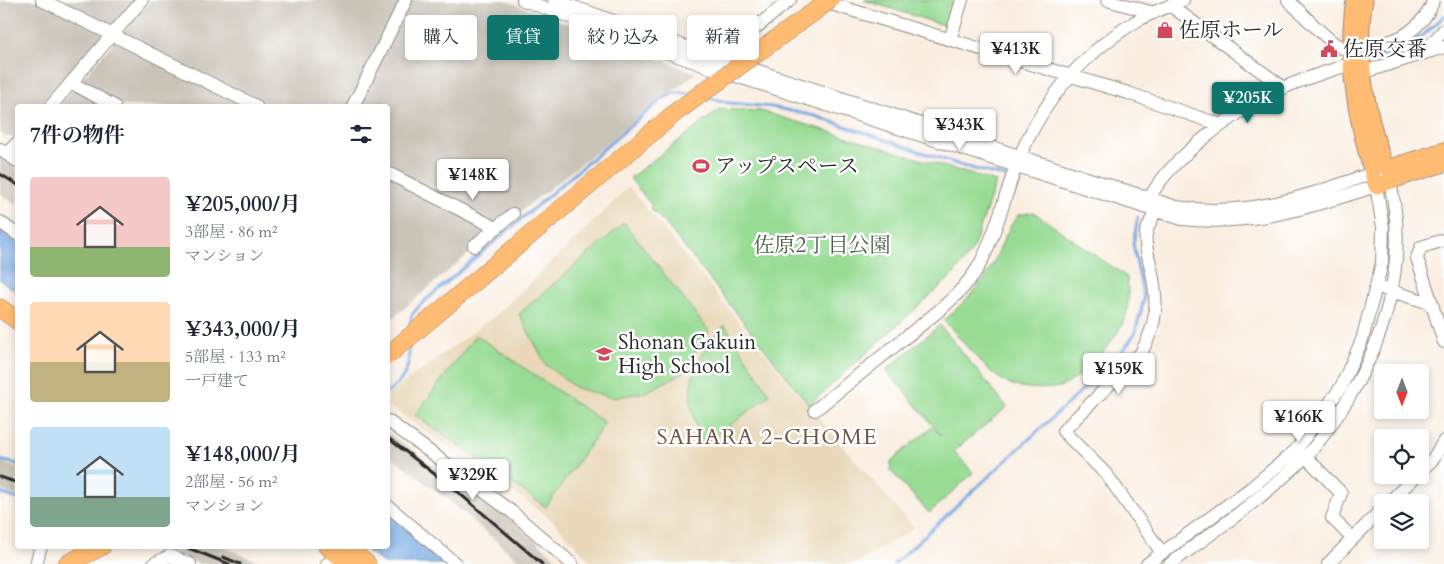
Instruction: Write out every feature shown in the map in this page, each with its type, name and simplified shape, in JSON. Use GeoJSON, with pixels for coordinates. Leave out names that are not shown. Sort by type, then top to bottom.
{"type":"FeatureCollection","features":[{"type":"Feature","properties":{"kind":"highway"},"geometry":{"type":"LineString","coordinates":[[390,343],[643,131],[818,0]]}},
{"type":"Feature","properties":{"kind":"highway"},"geometry":{"type":"LineString","coordinates":[[390,352],[662,124],[754,54],[830,0]]}},
{"type":"Feature","properties":{"kind":"highway"},"geometry":{"type":"LineString","coordinates":[[0,296],[15,306]]}},
{"type":"Feature","properties":{"kind":"highway"},"geometry":{"type":"LineString","coordinates":[[0,308],[15,319]]}},
{"type":"Feature","properties":{"kind":"highway"},"geometry":{"type":"LineString","coordinates":[[67,564],[96,549]]}},
{"type":"Feature","properties":{"kind":"highway"},"geometry":{"type":"LineString","coordinates":[[80,564],[109,549]]}},
{"type":"Feature","properties":{"kind":"highway"},"geometry":{"type":"LineString","coordinates":[[332,549],[343,556],[367,564]]}},
{"type":"Feature","properties":{"kind":"main road"},"geometry":{"type":"LineString","coordinates":[[1354,0],[1358,59]]}},
{"type":"Feature","properties":{"kind":"main road"},"geometry":{"type":"LineString","coordinates":[[1365,0],[1358,59],[1355,108],[1381,177]]}},
{"type":"Feature","properties":{"kind":"main road"},"geometry":{"type":"LineString","coordinates":[[1381,177],[1444,150]]}},
{"type":"Feature","properties":{"kind":"main road"},"geometry":{"type":"LineString","coordinates":[[1381,177],[1444,164]]}},
{"type":"Feature","properties":{"kind":"street"},"geometry":{"type":"LineString","coordinates":[[42,0],[252,104]]}},
{"type":"Feature","properties":{"kind":"street"},"geometry":{"type":"LineString","coordinates":[[53,104],[142,0]]}},
{"type":"Feature","properties":{"kind":"street"},"geometry":{"type":"LineString","coordinates":[[354,104],[406,0]]}},
{"type":"Feature","properties":{"kind":"street"},"geometry":{"type":"LineString","coordinates":[[523,0],[1018,161],[1150,207],[1200,211],[1240,210],[1278,203],[1381,177]]}},
{"type":"Feature","properties":{"kind":"street"},"geometry":{"type":"LineString","coordinates":[[554,0],[716,63]]}},
{"type":"Feature","properties":{"kind":"street"},"geometry":{"type":"LineString","coordinates":[[716,63],[790,0]]}},
{"type":"Feature","properties":{"kind":"street"},"geometry":{"type":"LineString","coordinates":[[818,0],[1068,77],[1128,93],[1221,125]]}},
{"type":"Feature","properties":{"kind":"street"},"geometry":{"type":"LineString","coordinates":[[950,40],[962,0]]}},
{"type":"Feature","properties":{"kind":"street"},"geometry":{"type":"LineString","coordinates":[[1107,0],[1167,5],[1284,88]]}},
{"type":"Feature","properties":{"kind":"street"},"geometry":{"type":"LineString","coordinates":[[1288,0],[1337,45],[1358,59],[1422,54],[1444,47]]}},
{"type":"Feature","properties":{"kind":"street"},"geometry":{"type":"LineString","coordinates":[[1162,553],[1107,475],[1063,431],[1141,353],[1148,341],[1155,319],[1157,291],[1146,245],[1146,234],[1154,189],[1179,162],[1221,125],[1284,88],[1358,59],[1408,34],[1435,2]]}},
{"type":"Feature","properties":{"kind":"street"},"geometry":{"type":"LineString","coordinates":[[815,410],[946,304],[968,280],[981,262],[1018,161],[1037,122],[1068,77],[1080,64],[1128,27],[1167,5]]}},
{"type":"Feature","properties":{"kind":"street"},"geometry":{"type":"LineString","coordinates":[[1422,54],[1444,30]]}},
{"type":"Feature","properties":{"kind":"street"},"geometry":{"type":"LineString","coordinates":[[72,83],[110,104]]}},
{"type":"Feature","properties":{"kind":"street"},"geometry":{"type":"LineString","coordinates":[[15,144],[3,152],[15,160]]}},
{"type":"Feature","properties":{"kind":"street"},"geometry":{"type":"LineString","coordinates":[[390,174],[496,228]]}},
{"type":"Feature","properties":{"kind":"street"},"geometry":{"type":"LineString","coordinates":[[1147,564],[1251,488],[1301,442],[1340,387],[1362,340],[1377,287],[1384,248],[1381,177]]}},
{"type":"Feature","properties":{"kind":"street"},"geometry":{"type":"LineString","coordinates":[[1170,564],[1259,498],[1306,457],[1353,392],[1376,345],[1386,314],[1398,244],[1381,177]]}},
{"type":"Feature","properties":{"kind":"street"},"geometry":{"type":"LineString","coordinates":[[474,246],[513,214]]}},
{"type":"Feature","properties":{"kind":"street"},"geometry":{"type":"LineString","coordinates":[[0,222],[15,232]]}},
{"type":"Feature","properties":{"kind":"street"},"geometry":{"type":"LineString","coordinates":[[1444,240],[1421,247],[1418,252],[1418,258],[1444,342]]}},
{"type":"Feature","properties":{"kind":"street"},"geometry":{"type":"LineString","coordinates":[[1377,287],[1420,299],[1433,308]]}},
{"type":"Feature","properties":{"kind":"street"},"geometry":{"type":"LineString","coordinates":[[390,422],[512,512],[572,564]]}},
{"type":"Feature","properties":{"kind":"street"},"geometry":{"type":"LineString","coordinates":[[1429,463],[1444,441]]}},
{"type":"Feature","properties":{"kind":"street"},"geometry":{"type":"LineString","coordinates":[[1306,457],[1341,493],[1332,518],[1353,539]]}},
{"type":"Feature","properties":{"kind":"street"},"geometry":{"type":"LineString","coordinates":[[1397,494],[1408,484]]}},
{"type":"Feature","properties":{"kind":"street"},"geometry":{"type":"LineString","coordinates":[[390,508],[456,564]]}},
{"type":"Feature","properties":{"kind":"street"},"geometry":{"type":"LineString","coordinates":[[1328,564],[1374,517]]}},
{"type":"Feature","properties":{"kind":"street"},"geometry":{"type":"LineString","coordinates":[[36,564],[40,549]]}},
{"type":"Feature","properties":{"kind":"street"},"geometry":{"type":"LineString","coordinates":[[153,564],[170,556],[190,564]]}},
{"type":"Feature","properties":{"kind":"shaded area"},"geometry":{"type":"Polygon","coordinates":[[[0,0],[135,0],[43,104],[15,104],[14,137],[6,137],[0,133],[0,0]]]}},
{"type":"Feature","properties":{"kind":"shaded area"},"geometry":{"type":"Polygon","coordinates":[[[151,0],[505,0],[544,15],[487,15],[487,60],[559,60],[559,21],[569,24],[569,60],[662,60],[696,73],[497,230],[390,320],[390,104],[60,104],[151,0]]]}},
{"type":"Feature","properties":{"kind":"shaded area"},"geometry":{"type":"Polygon","coordinates":[[[0,157],[15,168],[15,204],[0,193],[0,157]]]}},
{"type":"Feature","properties":{"kind":"shaded area","name":"Shonan Gakuin High School"},"geometry":{"type":"Polygon","coordinates":[[[629,187],[803,400],[914,528],[856,564],[593,564],[550,518],[390,406],[390,394],[500,312],[629,187]]]}},
{"type":"Feature","properties":{"kind":"shaded area"},"geometry":{"type":"Polygon","coordinates":[[[390,434],[513,521],[563,564],[523,564],[452,503],[390,456],[390,434]]]}},
{"type":"Feature","properties":{"kind":"shaded area"},"geometry":{"type":"Polygon","coordinates":[[[0,461],[15,467],[15,495],[0,490],[0,461]]]}},
{"type":"Feature","properties":{"kind":"shaded area"},"geometry":{"type":"Polygon","coordinates":[[[163,549],[228,549],[264,564],[199,564],[163,549]]]}},
{"type":"Feature","properties":{"kind":"green space"},"geometry":{"type":"Polygon","coordinates":[[[864,0],[953,0],[946,26],[864,0]]]}},
{"type":"Feature","properties":{"kind":"green space","name":"佐原2丁目公園"},"geometry":{"type":"Polygon","coordinates":[[[720,109],[761,111],[996,182],[972,251],[953,275],[809,405],[666,224],[650,208],[652,206],[630,178],[720,109]]]}},
{"type":"Feature","properties":{"kind":"green space"},"geometry":{"type":"Polygon","coordinates":[[[1033,212],[1127,277],[1127,313],[1115,336],[1100,356],[1081,374],[1065,385],[1053,388],[1037,389],[1009,384],[992,372],[974,355],[944,320],[965,301],[989,272],[1010,227],[1018,215],[1033,212]]]}},
{"type":"Feature","properties":{"kind":"green space"},"geometry":{"type":"Polygon","coordinates":[[[624,223],[709,331],[681,374],[646,392],[613,398],[576,388],[546,365],[519,314],[624,223]]]}},
{"type":"Feature","properties":{"kind":"green space"},"geometry":{"type":"Polygon","coordinates":[[[725,325],[770,395],[704,445],[692,410],[692,381],[702,354],[725,325]]]}},
{"type":"Feature","properties":{"kind":"green space"},"geometry":{"type":"Polygon","coordinates":[[[940,325],[1007,407],[954,451],[973,473],[929,513],[890,470],[891,461],[932,427],[942,436],[886,370],[940,325]]]}},
{"type":"Feature","properties":{"kind":"green space"},"geometry":{"type":"Polygon","coordinates":[[[476,335],[605,423],[546,507],[415,415],[476,335]]]}},
{"type":"Feature","properties":{"kind":"water"},"geometry":{"type":"Polygon","coordinates":[[[0,230],[15,241],[15,291],[0,280],[0,230]]]}},
{"type":"Feature","properties":{"kind":"water"},"geometry":{"type":"Polygon","coordinates":[[[390,516],[417,536],[445,564],[384,564],[365,549],[390,549],[390,516]]]}},
{"type":"Feature","properties":{"kind":"waterway"},"geometry":{"type":"LineString","coordinates":[[1374,58],[1412,42],[1428,32],[1444,16]]}},
{"type":"Feature","properties":{"kind":"waterway"},"geometry":{"type":"LineString","coordinates":[[409,328],[412,315],[420,305],[661,100],[674,93],[693,93]]}},
{"type":"Feature","properties":{"kind":"waterway"},"geometry":{"type":"LineString","coordinates":[[706,97],[729,103],[772,107],[815,116],[963,166],[1006,177]]}},
{"type":"Feature","properties":{"kind":"waterway"},"geometry":{"type":"LineString","coordinates":[[894,564],[1105,369],[1128,344],[1135,333],[1144,299],[1133,244],[1138,217]]}},
{"type":"Feature","properties":{"kind":"waterway"},"geometry":{"type":"LineString","coordinates":[[390,390],[399,383],[405,372],[409,361],[409,347]]}},
{"type":"Feature","properties":{"kind":"waterway"},"geometry":{"type":"LineString","coordinates":[[0,460],[15,463]]}},
{"type":"Feature","properties":{"kind":"waterway"},"geometry":{"type":"LineString","coordinates":[[0,493],[15,498]]}},
{"type":"Feature","properties":{"kind":"railway"},"geometry":{"type":"LineString","coordinates":[[0,174],[15,183]]}},
{"type":"Feature","properties":{"kind":"railway"},"geometry":{"type":"LineString","coordinates":[[390,440],[459,493],[542,564]]}},
{"type":"Feature","properties":{"kind":"railway"},"geometry":{"type":"LineString","coordinates":[[0,477],[15,482]]}},
{"type":"Feature","properties":{"kind":"railway"},"geometry":{"type":"LineString","coordinates":[[191,549],[229,564]]}},
{"type":"Feature","properties":{"kind":"railway"},"geometry":{"type":"LineString","coordinates":[[223,557],[240,564]]}},
{"type":"Feature","properties":{"kind":"place","name":"佐原ホール"},"geometry":{"type":"Point","coordinates":[1165,30]}},
{"type":"Feature","properties":{"kind":"place","name":"佐原交番"},"geometry":{"type":"Point","coordinates":[1329,49]}},
{"type":"Feature","properties":{"kind":"place","name":"アップスペース"},"geometry":{"type":"Point","coordinates":[701,166]}},
{"type":"Feature","properties":{"kind":"place","name":"Shonan Gakuin High School"},"geometry":{"type":"Point","coordinates":[604,354]}},
{"type":"Feature","properties":{"kind":"district","name":"SAHARA 2-CHOME"},"geometry":{"type":"Point","coordinates":[767,437]}}]}
